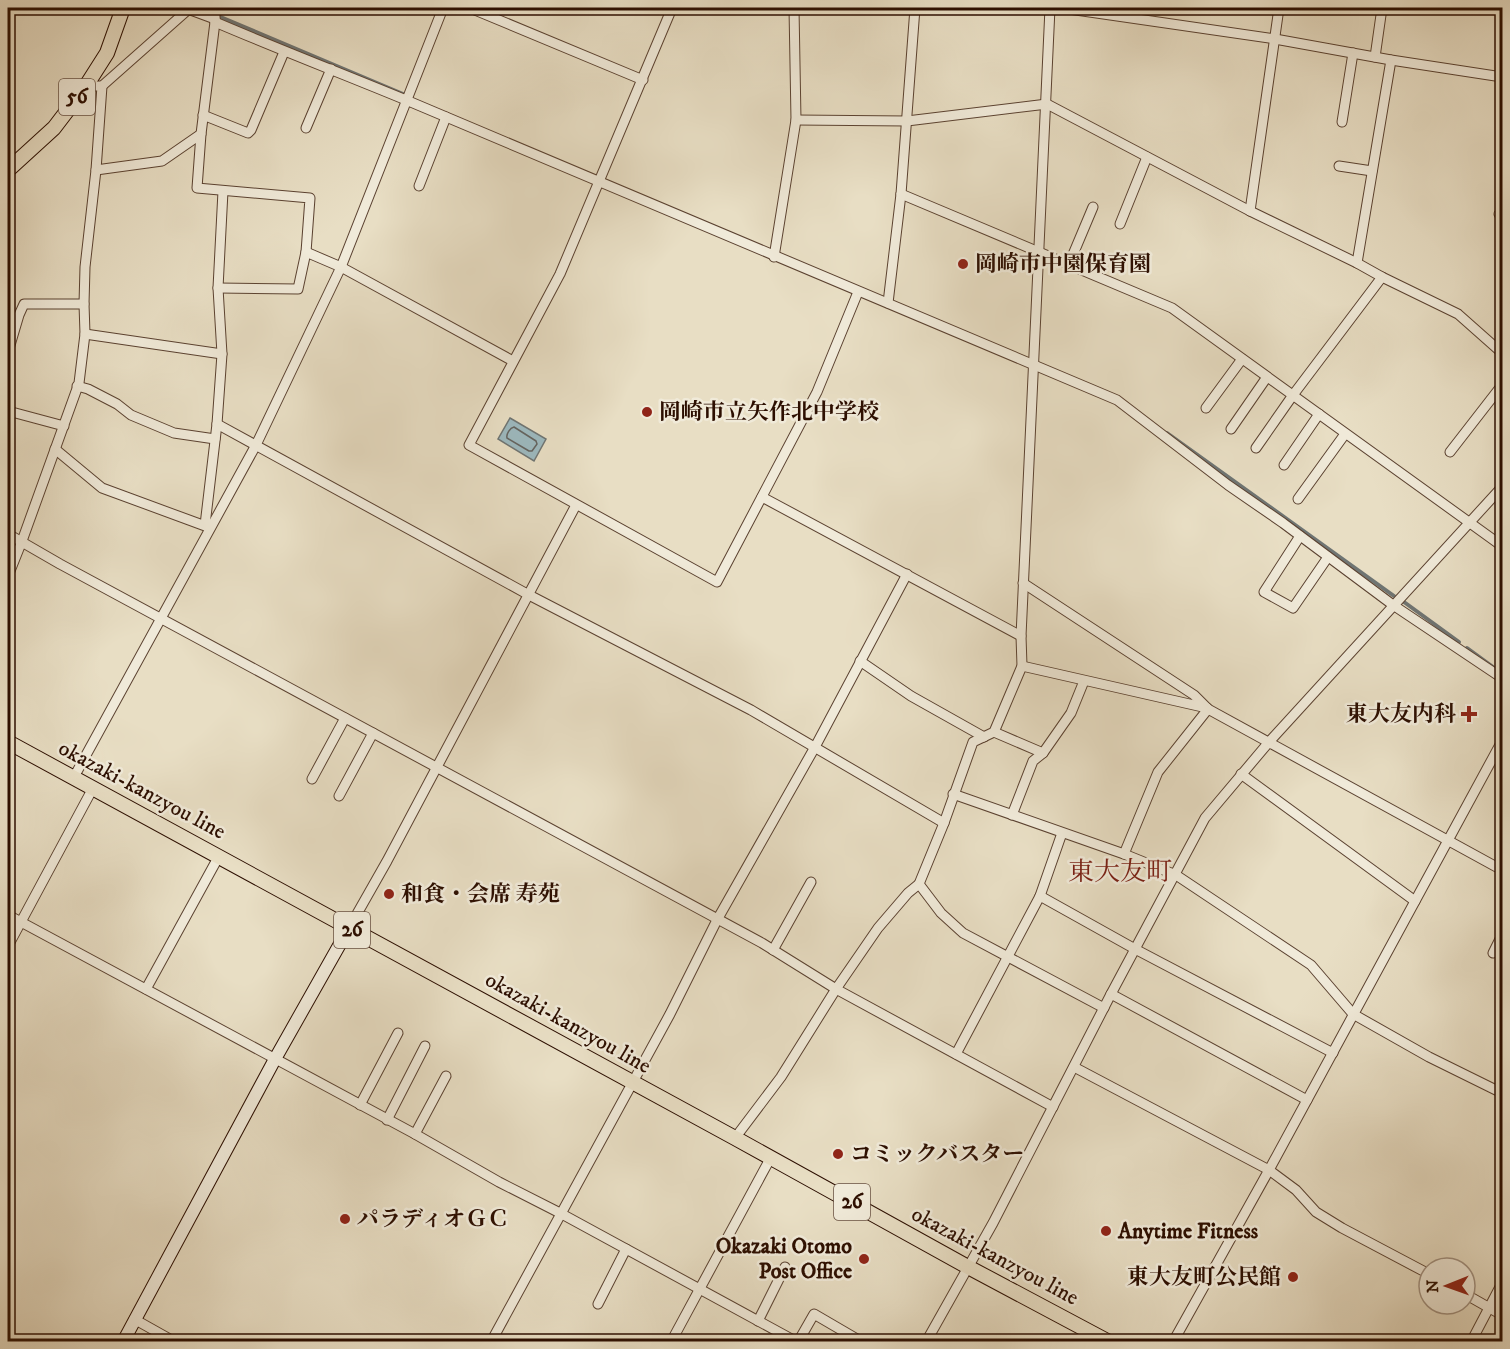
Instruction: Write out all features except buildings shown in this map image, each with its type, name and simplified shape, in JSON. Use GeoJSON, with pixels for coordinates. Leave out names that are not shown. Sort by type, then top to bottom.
{"type":"FeatureCollection","features":[{"type":"Feature","properties":{"kind":"main road","name":"56"},"geometry":{"type":"LineString","coordinates":[[10,166],[54,128],[86,86],[107,53],[123,8]]}},
{"type":"Feature","properties":{"kind":"main road","name":"okazaki-kanzyou line"},"geometry":{"type":"LineString","coordinates":[[8,742],[735,1137],[968,1267],[1109,1341]]}},
{"type":"Feature","properties":{"kind":"street"},"geometry":{"type":"LineString","coordinates":[[86,86],[102,86],[189,8],[215,15],[284,52],[406,100],[1117,400],[1228,485],[1393,605],[1503,678]]}},
{"type":"Feature","properties":{"kind":"street"},"geometry":{"type":"LineString","coordinates":[[74,777],[208,527],[256,445],[341,267],[443,8]]}},
{"type":"Feature","properties":{"kind":"street"},"geometry":{"type":"LineString","coordinates":[[470,8],[643,80]]}},
{"type":"Feature","properties":{"kind":"street"},"geometry":{"type":"LineString","coordinates":[[672,8],[560,274],[469,445],[717,582],[817,392],[858,292]]}},
{"type":"Feature","properties":{"kind":"street"},"geometry":{"type":"LineString","coordinates":[[774,257],[796,120],[794,8]]}},
{"type":"Feature","properties":{"kind":"street"},"geometry":{"type":"LineString","coordinates":[[888,303],[901,194],[915,8]]}},
{"type":"Feature","properties":{"kind":"street"},"geometry":{"type":"LineString","coordinates":[[735,1137],[781,1077],[836,989],[878,928],[908,893],[919,884],[973,742],[994,732],[1022,666],[1023,583],[1050,8]]}},
{"type":"Feature","properties":{"kind":"street"},"geometry":{"type":"LineString","coordinates":[[1062,8],[1112,11],[1391,60],[1503,77]]}},
{"type":"Feature","properties":{"kind":"street"},"geometry":{"type":"LineString","coordinates":[[1250,211],[1279,8]]}},
{"type":"Feature","properties":{"kind":"street"},"geometry":{"type":"LineString","coordinates":[[1375,57],[1382,8]]}},
{"type":"Feature","properties":{"kind":"street"},"geometry":{"type":"LineString","coordinates":[[215,15],[197,188],[310,198],[306,252],[298,289],[218,288]]}},
{"type":"Feature","properties":{"kind":"street"},"geometry":{"type":"LineString","coordinates":[[203,115],[248,133],[284,52]]}},
{"type":"Feature","properties":{"kind":"street"},"geometry":{"type":"LineString","coordinates":[[1342,122],[1353,53]]}},
{"type":"Feature","properties":{"kind":"street"},"geometry":{"type":"LineString","coordinates":[[1357,262],[1391,60]]}},
{"type":"Feature","properties":{"kind":"street"},"geometry":{"type":"LineString","coordinates":[[306,128],[331,69]]}},
{"type":"Feature","properties":{"kind":"street"},"geometry":{"type":"LineString","coordinates":[[8,576],[77,386],[85,334],[85,267],[96,170],[102,86]]}},
{"type":"Feature","properties":{"kind":"street"},"geometry":{"type":"LineString","coordinates":[[796,120],[907,121],[1047,104],[1250,211],[1458,314],[1503,353]]}},
{"type":"Feature","properties":{"kind":"street"},"geometry":{"type":"LineString","coordinates":[[419,186],[446,117]]}},
{"type":"Feature","properties":{"kind":"street"},"geometry":{"type":"LineString","coordinates":[[96,170],[162,161],[201,134]]}},
{"type":"Feature","properties":{"kind":"street"},"geometry":{"type":"LineString","coordinates":[[1120,224],[1147,157]]}},
{"type":"Feature","properties":{"kind":"street"},"geometry":{"type":"LineString","coordinates":[[1339,166],[1372,171]]}},
{"type":"Feature","properties":{"kind":"street"},"geometry":{"type":"LineString","coordinates":[[208,527],[222,354],[218,288],[223,191]]}},
{"type":"Feature","properties":{"kind":"street"},"geometry":{"type":"LineString","coordinates":[[901,194],[1172,308],[1503,546]]}},
{"type":"Feature","properties":{"kind":"street"},"geometry":{"type":"LineString","coordinates":[[1069,264],[1093,207]]}},
{"type":"Feature","properties":{"kind":"street"},"geometry":{"type":"LineString","coordinates":[[1503,212],[1499,214],[1503,219]]}},
{"type":"Feature","properties":{"kind":"street"},"geometry":{"type":"LineString","coordinates":[[306,252],[341,267],[513,361]]}},
{"type":"Feature","properties":{"kind":"street"},"geometry":{"type":"LineString","coordinates":[[1256,448],[1382,277]]}},
{"type":"Feature","properties":{"kind":"street"},"geometry":{"type":"LineString","coordinates":[[8,352],[24,304],[84,304]]}},
{"type":"Feature","properties":{"kind":"street"},"geometry":{"type":"LineString","coordinates":[[85,334],[222,354]]}},
{"type":"Feature","properties":{"kind":"street"},"geometry":{"type":"LineString","coordinates":[[1206,408],[1242,359]]}},
{"type":"Feature","properties":{"kind":"street"},"geometry":{"type":"LineString","coordinates":[[1231,429],[1267,377]]}},
{"type":"Feature","properties":{"kind":"street"},"geometry":{"type":"LineString","coordinates":[[1450,452],[1503,385]]}},
{"type":"Feature","properties":{"kind":"street"},"geometry":{"type":"LineString","coordinates":[[77,386],[88,389],[117,404],[131,415],[174,434],[215,439]]}},
{"type":"Feature","properties":{"kind":"street"},"geometry":{"type":"LineString","coordinates":[[8,411],[64,426]]}},
{"type":"Feature","properties":{"kind":"street"},"geometry":{"type":"LineString","coordinates":[[1284,465],[1319,414]]}},
{"type":"Feature","properties":{"kind":"street"},"geometry":{"type":"LineString","coordinates":[[217,424],[529,595],[751,711],[944,823]]}},
{"type":"Feature","properties":{"kind":"street"},"geometry":{"type":"LineString","coordinates":[[1298,499],[1346,434]]}},
{"type":"Feature","properties":{"kind":"street"},"geometry":{"type":"LineString","coordinates":[[56,449],[102,488],[208,527]]}},
{"type":"Feature","properties":{"kind":"street"},"geometry":{"type":"LineString","coordinates":[[926,1341],[993,1223],[1111,994],[1205,819],[1269,742],[1503,487]]}},
{"type":"Feature","properties":{"kind":"street"},"geometry":{"type":"LineString","coordinates":[[762,497],[1021,636]]}},
{"type":"Feature","properties":{"kind":"street"},"geometry":{"type":"LineString","coordinates":[[123,1341],[275,1059],[387,861],[576,505]]}},
{"type":"Feature","properties":{"kind":"street"},"geometry":{"type":"LineString","coordinates":[[8,534],[773,950],[836,989],[1053,1107]]}},
{"type":"Feature","properties":{"kind":"street"},"geometry":{"type":"LineString","coordinates":[[1300,536],[1264,592],[1293,608],[1328,557]]}},
{"type":"Feature","properties":{"kind":"street"},"geometry":{"type":"LineString","coordinates":[[491,1341],[670,1014],[717,920],[815,747],[908,574]]}},
{"type":"Feature","properties":{"kind":"street"},"geometry":{"type":"LineString","coordinates":[[1023,583],[1194,696],[1208,709],[1503,870]]}},
{"type":"Feature","properties":{"kind":"street"},"geometry":{"type":"LineString","coordinates":[[860,662],[911,696],[984,737]]}},
{"type":"Feature","properties":{"kind":"street"},"geometry":{"type":"LineString","coordinates":[[1022,666],[1208,709]]}},
{"type":"Feature","properties":{"kind":"street"},"geometry":{"type":"LineString","coordinates":[[1012,815],[1033,761],[1043,753],[1071,713],[1084,681]]}},
{"type":"Feature","properties":{"kind":"street"},"geometry":{"type":"LineString","coordinates":[[1125,854],[1158,772],[1208,709]]}},
{"type":"Feature","properties":{"kind":"street"},"geometry":{"type":"LineString","coordinates":[[312,779],[345,718]]}},
{"type":"Feature","properties":{"kind":"street"},"geometry":{"type":"LineString","coordinates":[[994,732],[1043,753]]}},
{"type":"Feature","properties":{"kind":"street"},"geometry":{"type":"LineString","coordinates":[[339,796],[373,733]]}},
{"type":"Feature","properties":{"kind":"street"},"geometry":{"type":"LineString","coordinates":[[1173,1341],[1503,741]]}},
{"type":"Feature","properties":{"kind":"street"},"geometry":{"type":"LineString","coordinates":[[1241,774],[1415,901]]}},
{"type":"Feature","properties":{"kind":"street"},"geometry":{"type":"LineString","coordinates":[[8,946],[93,788]]}},
{"type":"Feature","properties":{"kind":"street"},"geometry":{"type":"LineString","coordinates":[[953,794],[1125,854],[1176,875],[1311,965],[1353,1014],[1429,1057],[1503,1093]]}},
{"type":"Feature","properties":{"kind":"street"},"geometry":{"type":"LineString","coordinates":[[956,1054],[1040,896],[1062,832]]}},
{"type":"Feature","properties":{"kind":"street"},"geometry":{"type":"LineString","coordinates":[[146,989],[219,856]]}},
{"type":"Feature","properties":{"kind":"street"},"geometry":{"type":"LineString","coordinates":[[773,950],[811,882]]}},
{"type":"Feature","properties":{"kind":"street"},"geometry":{"type":"LineString","coordinates":[[919,884],[941,913],[963,933],[1104,1008]]}},
{"type":"Feature","properties":{"kind":"street"},"geometry":{"type":"LineString","coordinates":[[1040,896],[1135,949],[1333,1053]]}},
{"type":"Feature","properties":{"kind":"street"},"geometry":{"type":"LineString","coordinates":[[8,915],[797,1341],[814,1314],[862,1341]]}},
{"type":"Feature","properties":{"kind":"street"},"geometry":{"type":"LineString","coordinates":[[1493,953],[1503,935]]}},
{"type":"Feature","properties":{"kind":"street"},"geometry":{"type":"LineString","coordinates":[[1111,994],[1307,1101]]}},
{"type":"Feature","properties":{"kind":"street"},"geometry":{"type":"LineString","coordinates":[[360,1105],[398,1033]]}},
{"type":"Feature","properties":{"kind":"street"},"geometry":{"type":"LineString","coordinates":[[387,1120],[425,1046]]}},
{"type":"Feature","properties":{"kind":"street"},"geometry":{"type":"LineString","coordinates":[[1074,1067],[1269,1170],[1296,1190],[1316,1212],[1417,1268]]}},
{"type":"Feature","properties":{"kind":"street"},"geometry":{"type":"LineString","coordinates":[[415,1134],[446,1076]]}},
{"type":"Feature","properties":{"kind":"street"},"geometry":{"type":"LineString","coordinates":[[671,1341],[771,1157]]}},
{"type":"Feature","properties":{"kind":"street"},"geometry":{"type":"LineString","coordinates":[[598,1304],[626,1249]]}},
{"type":"Feature","properties":{"kind":"street"},"geometry":{"type":"LineString","coordinates":[[758,1321],[785,1266]]}},
{"type":"Feature","properties":{"kind":"street"},"geometry":{"type":"LineString","coordinates":[[1471,1341],[1503,1283]]}},
{"type":"Feature","properties":{"kind":"street"},"geometry":{"type":"LineString","coordinates":[[1477,1301],[1503,1315]]}},
{"type":"Feature","properties":{"kind":"street"},"geometry":{"type":"LineString","coordinates":[[135,1319],[175,1341]]}},
{"type":"Feature","properties":{"kind":"water"},"geometry":{"type":"Polygon","coordinates":[[[510,418],[546,439],[534,461],[498,439],[510,418]]]}},
{"type":"Feature","properties":{"kind":"waterway"},"geometry":{"type":"LineString","coordinates":[[199,8],[403,94]]}},
{"type":"Feature","properties":{"kind":"waterway"},"geometry":{"type":"LineString","coordinates":[[1167,433],[1394,596]]}},
{"type":"Feature","properties":{"kind":"waterway"},"geometry":{"type":"LineString","coordinates":[[1404,602],[1459,642]]}},
{"type":"Feature","properties":{"kind":"waterway"},"geometry":{"type":"LineString","coordinates":[[1467,648],[1493,667]]}},
{"type":"Feature","properties":{"kind":"place","name":"岡崎市中園保育園"},"geometry":{"type":"Point","coordinates":[963,264]}},
{"type":"Feature","properties":{"kind":"place","name":"岡崎市立矢作北中学校"},"geometry":{"type":"Point","coordinates":[647,412]}},
{"type":"Feature","properties":{"kind":"place","name":"東大友内科"},"geometry":{"type":"Point","coordinates":[1469,714]}},
{"type":"Feature","properties":{"kind":"place","name":"和食・会席 寿苑"},"geometry":{"type":"Point","coordinates":[389,894]}},
{"type":"Feature","properties":{"kind":"place","name":"コミックバスター"},"geometry":{"type":"Point","coordinates":[838,1154]}},
{"type":"Feature","properties":{"kind":"place","name":"パラディオＧＣ"},"geometry":{"type":"Point","coordinates":[345,1219]}},
{"type":"Feature","properties":{"kind":"place","name":"Anytime Fitness"},"geometry":{"type":"Point","coordinates":[1106,1231]}},
{"type":"Feature","properties":{"kind":"place","name":"Okazaki Otomo Post Office"},"geometry":{"type":"Point","coordinates":[864,1259]}},
{"type":"Feature","properties":{"kind":"place","name":"東大友町公民館"},"geometry":{"type":"Point","coordinates":[1293,1277]}},
{"type":"Feature","properties":{"kind":"district","name":"東大友町"},"geometry":{"type":"Point","coordinates":[1120,872]}}]}
